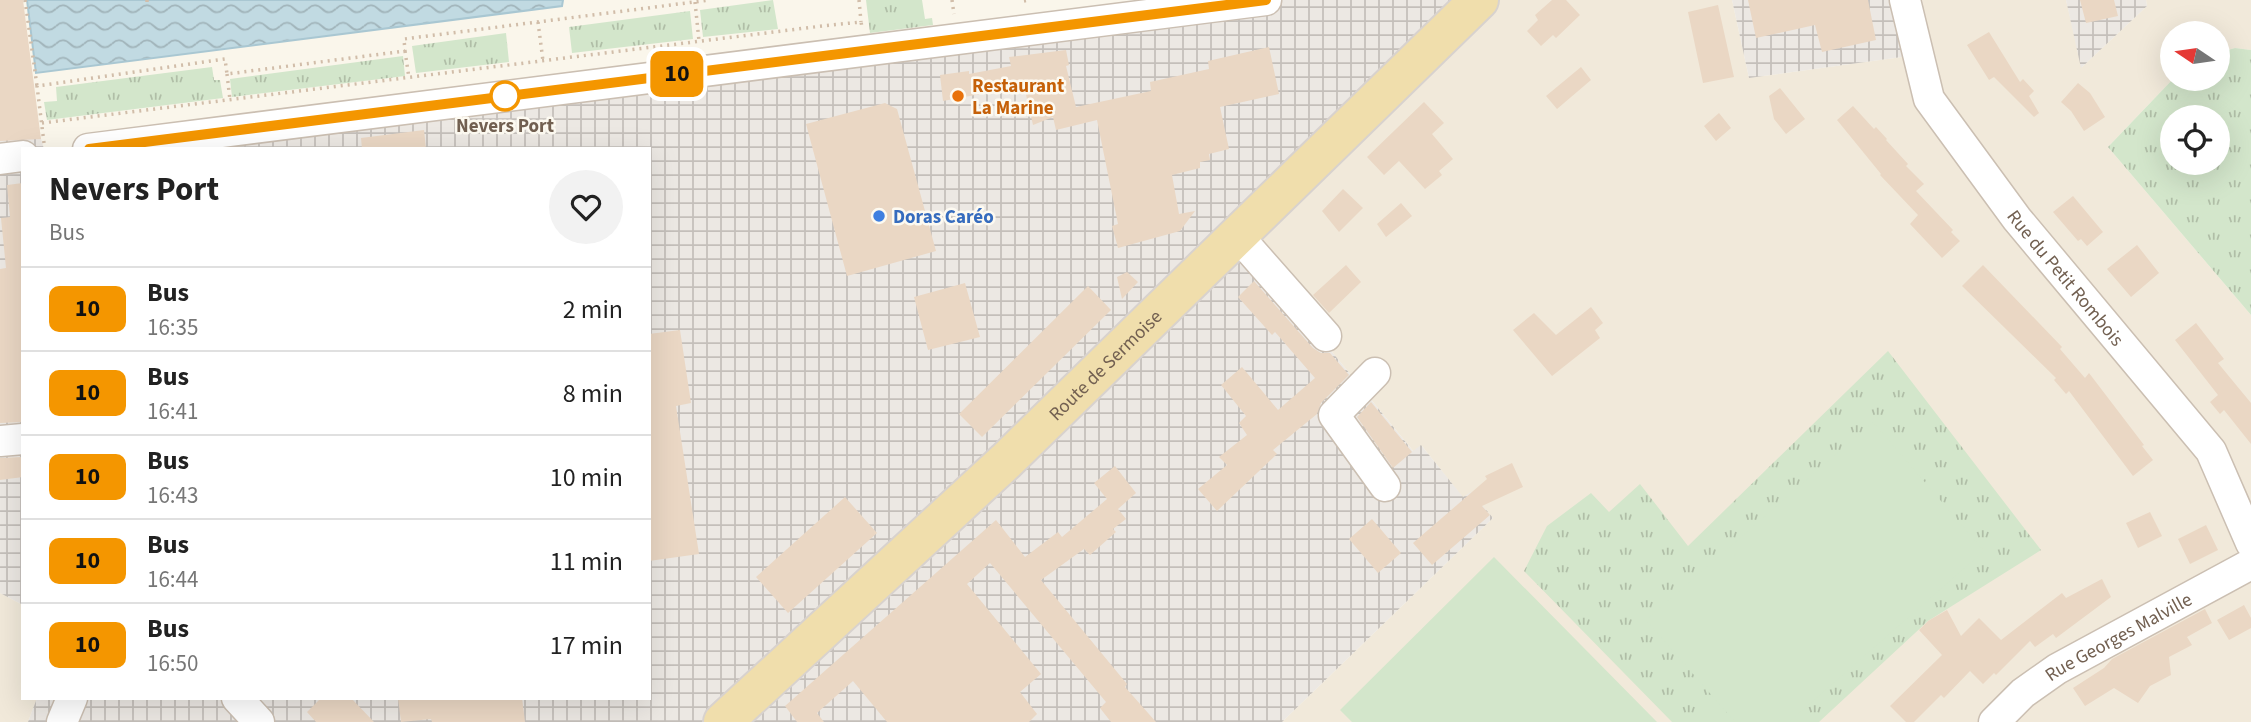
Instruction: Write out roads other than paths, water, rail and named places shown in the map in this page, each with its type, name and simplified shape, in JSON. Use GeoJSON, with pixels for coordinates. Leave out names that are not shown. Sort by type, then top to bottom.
{"type":"FeatureCollection","features":[{"type":"Feature","properties":{"kind":"main road","name":"Route de Sermoise"},"geometry":{"type":"LineString","coordinates":[[723,722],[1006,461],[1479,0]]}},
{"type":"Feature","properties":{"kind":"street"},"geometry":{"type":"LineString","coordinates":[[104,147],[1266,0]]}},
{"type":"Feature","properties":{"kind":"street","name":"Rue du Petit Rombois"},"geometry":{"type":"LineString","coordinates":[[1905,0],[1929,99],[2017,219],[2211,451],[2251,543]]}},
{"type":"Feature","properties":{"kind":"street"},"geometry":{"type":"LineString","coordinates":[[0,159],[21,156]]}},
{"type":"Feature","properties":{"kind":"street"},"geometry":{"type":"LineString","coordinates":[[1237,235],[1326,336]]}},
{"type":"Feature","properties":{"kind":"street"},"geometry":{"type":"LineString","coordinates":[[1374,373],[1334,415],[1385,486]]}},
{"type":"Feature","properties":{"kind":"street"},"geometry":{"type":"LineString","coordinates":[[0,441],[21,439]]}},
{"type":"Feature","properties":{"kind":"street","name":"Rue Georges Malville"},"geometry":{"type":"LineString","coordinates":[[1994,722],[2023,693],[2057,669],[2251,564]]}},
{"type":"Feature","properties":{"kind":"street"},"geometry":{"type":"LineString","coordinates":[[62,722],[71,700]]}},
{"type":"Feature","properties":{"kind":"street"},"geometry":{"type":"LineString","coordinates":[[239,700],[259,722]]}},
{"type":"Feature","properties":{"kind":"water"},"geometry":{"type":"Polygon","coordinates":[[[27,0],[563,0],[562,6],[36,73],[27,0]]]}},
{"type":"Feature","properties":{"kind":"place","name":"Nevers Port"},"geometry":{"type":"Point","coordinates":[505,96]}},
{"type":"Feature","properties":{"kind":"place","name":"Restaurant La Marine"},"geometry":{"type":"Point","coordinates":[958,96]}},
{"type":"Feature","properties":{"kind":"place","name":"Doras Caréo"},"geometry":{"type":"Point","coordinates":[879,216]}}]}
